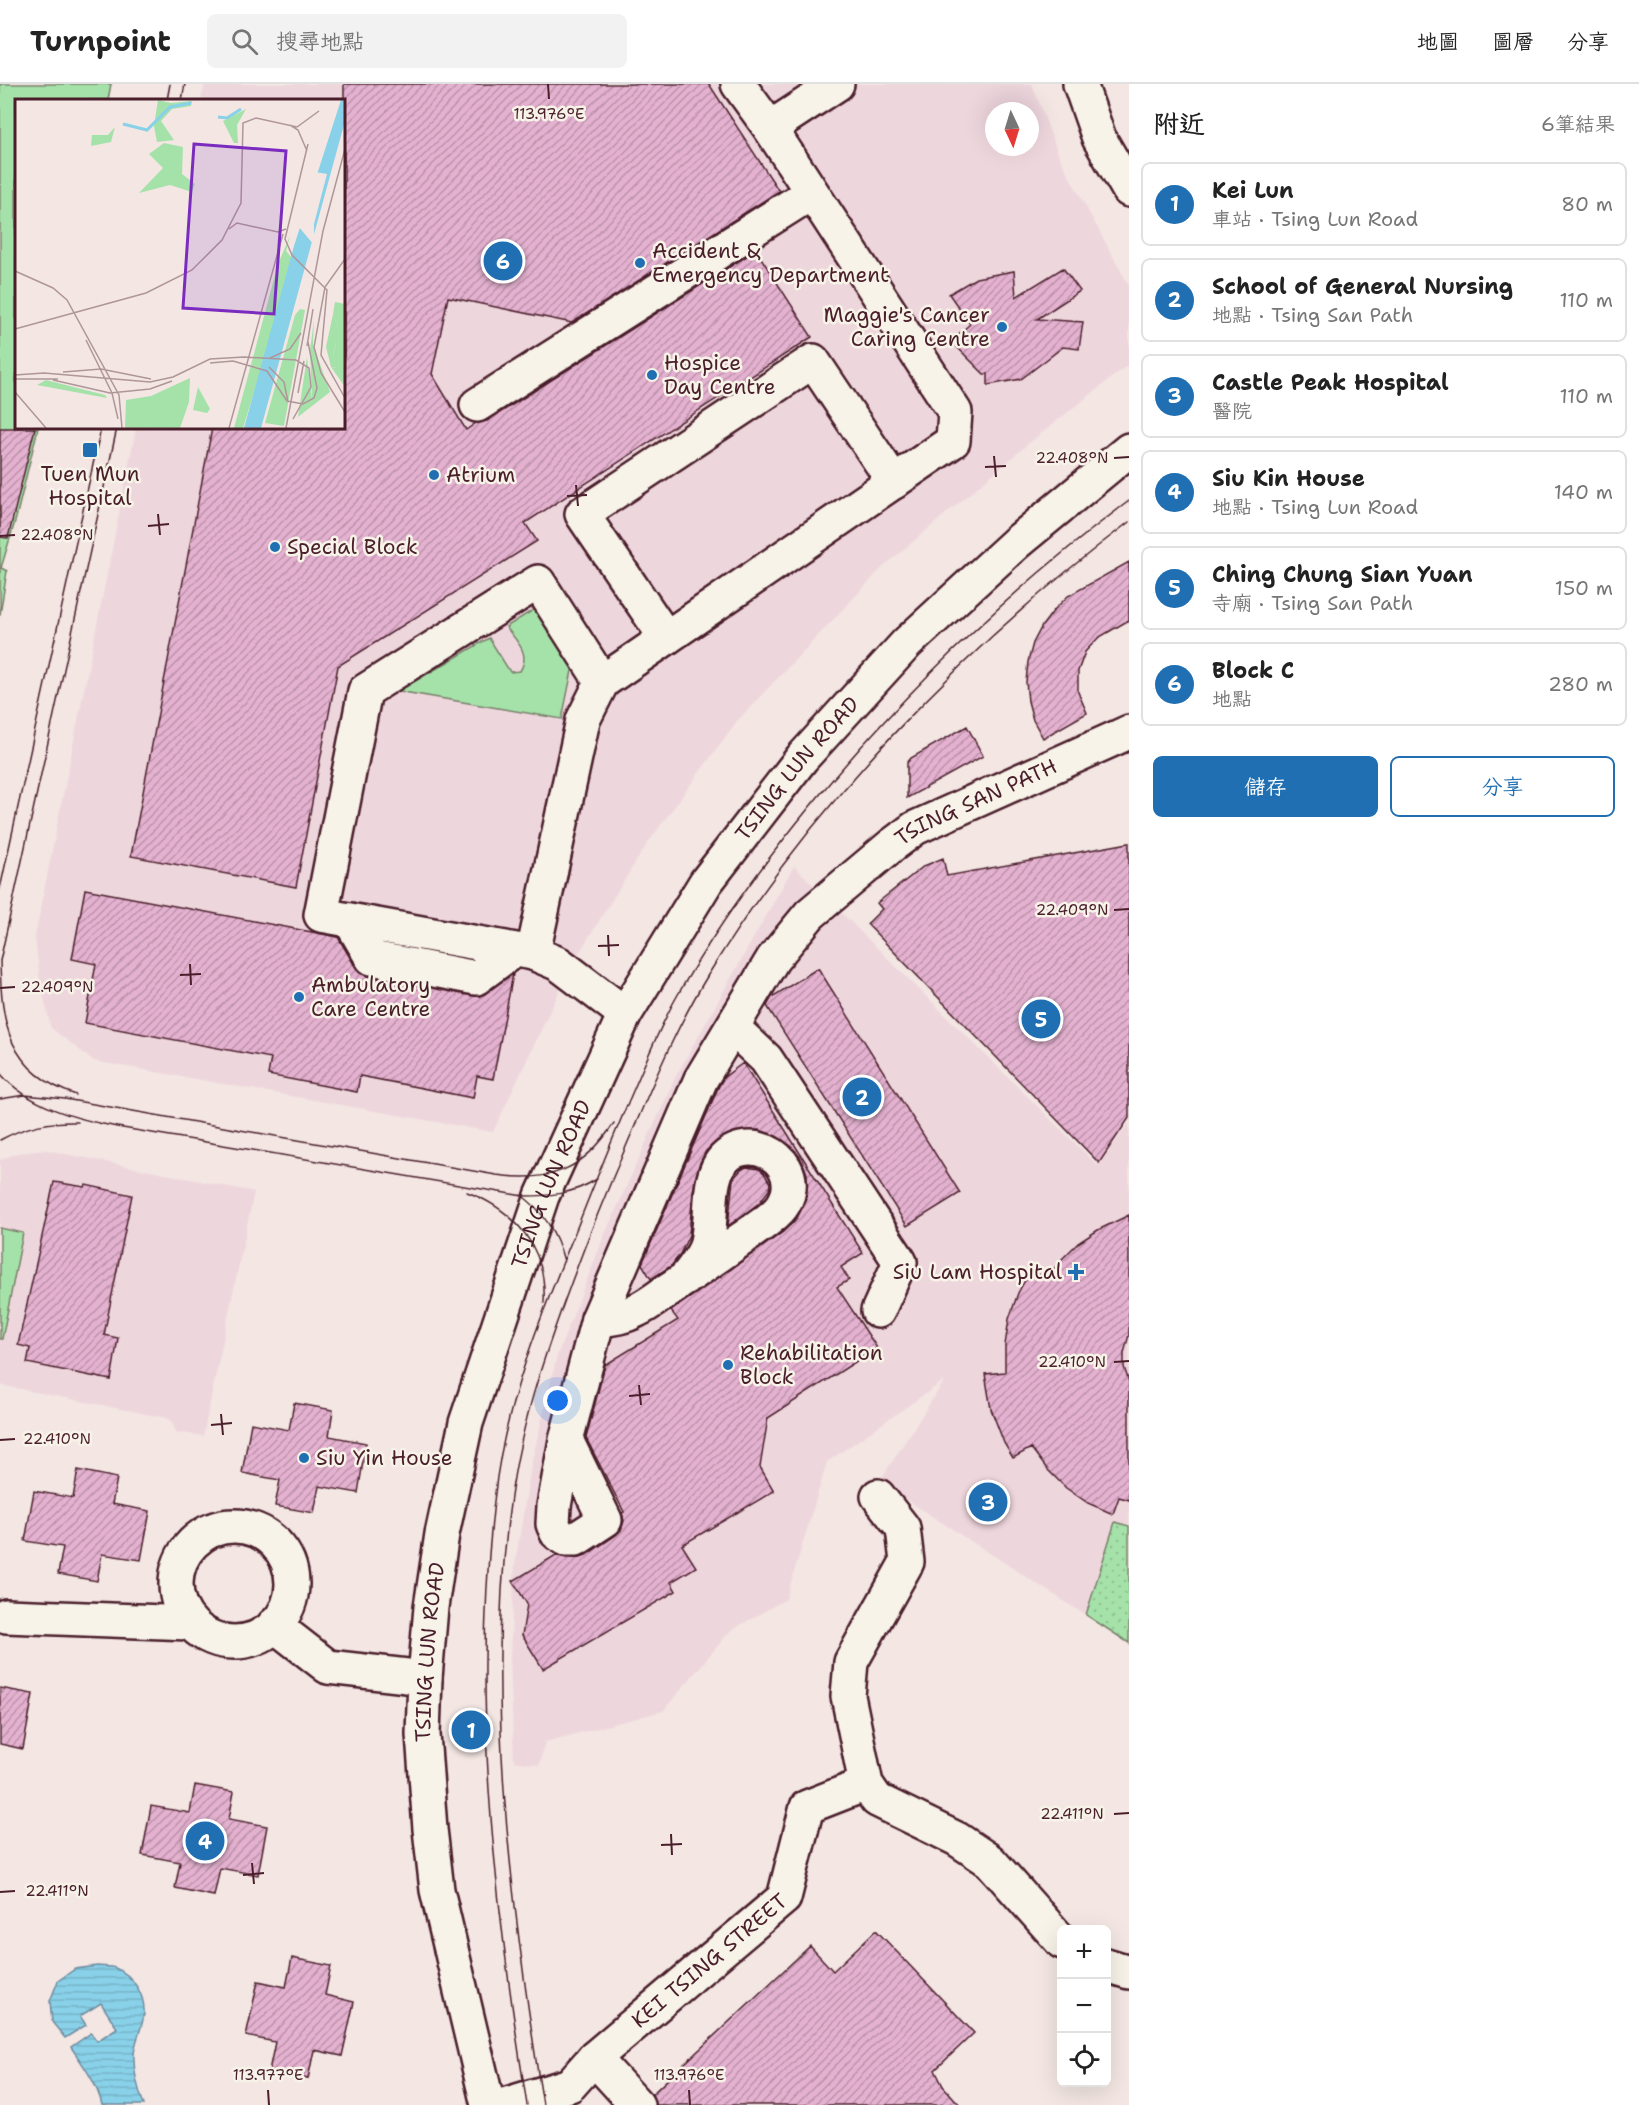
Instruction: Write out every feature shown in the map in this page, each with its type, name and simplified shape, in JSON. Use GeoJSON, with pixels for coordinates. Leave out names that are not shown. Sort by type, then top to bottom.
{"type":"FeatureCollection","features":[{"type":"Feature","properties":{"kind":"street"},"geometry":{"type":"LineString","coordinates":[[524,951],[583,720],[602,682],[953,441],[955,412],[770,128],[738,84]]}},
{"type":"Feature","properties":{"kind":"street"},"geometry":{"type":"LineString","coordinates":[[770,128],[837,84]]}},
{"type":"Feature","properties":{"kind":"street"},"geometry":{"type":"LineString","coordinates":[[1080,84],[1099,138],[1129,190]]}},
{"type":"Feature","properties":{"kind":"street"},"geometry":{"type":"LineString","coordinates":[[477,405],[811,193]]}},
{"type":"Feature","properties":{"kind":"street"},"geometry":{"type":"LineString","coordinates":[[666,639],[582,514],[813,361],[894,482]]}},
{"type":"Feature","properties":{"kind":"street","name":"TSING LUN ROAD"},"geometry":{"type":"LineString","coordinates":[[488,2105],[437,1890],[423,1734],[425,1677],[431,1607],[442,1534],[466,1423],[542,1196],[625,1014],[706,882],[802,758],[907,643],[1016,543],[1129,450]]}},
{"type":"Feature","properties":{"kind":"street"},"geometry":{"type":"LineString","coordinates":[[602,682],[538,582],[366,691],[321,915],[524,951],[559,964],[625,1014]]}},
{"type":"Feature","properties":{"kind":"street","name":"TSING SAN PATH"},"geometry":{"type":"LineString","coordinates":[[566,1440],[598,1319],[701,1079],[773,959],[810,914],[915,828],[1129,732]]}},
{"type":"Feature","properties":{"kind":"street"},"geometry":{"type":"LineString","coordinates":[[733,1028],[766,1059],[900,1262],[878,1311]]}},
{"type":"Feature","properties":{"kind":"street"},"geometry":{"type":"LineString","coordinates":[[598,1319],[609,1319],[637,1311],[685,1279]]}},
{"type":"Feature","properties":{"kind":"street"},"geometry":{"type":"LineString","coordinates":[[878,1496],[903,1528],[907,1563],[851,1662],[848,1696],[866,1784],[878,1800],[957,1839],[990,1861],[1057,1936]]}},
{"type":"Feature","properties":{"kind":"street"},"geometry":{"type":"LineString","coordinates":[[236,1526],[255,1530],[272,1540],[284,1555],[291,1572],[291,1592],[286,1610],[274,1625],[259,1636],[241,1641],[222,1641],[205,1634],[190,1623],[180,1606],[176,1587],[178,1568],[186,1551],[200,1538],[217,1528],[236,1526]]}},
{"type":"Feature","properties":{"kind":"street"},"geometry":{"type":"LineString","coordinates":[[6,1616],[190,1623]]}},
{"type":"Feature","properties":{"kind":"street"},"geometry":{"type":"LineString","coordinates":[[274,1625],[328,1667],[425,1677]]}},
{"type":"Feature","properties":{"kind":"street","name":"KEI TSING STREET"},"geometry":{"type":"LineString","coordinates":[[504,2105],[570,2085],[594,2058],[784,1898],[807,1807],[866,1784]]}},
{"type":"Feature","properties":{"kind":"street"},"geometry":{"type":"LineString","coordinates":[[1111,1966],[1129,1972]]}},
{"type":"Feature","properties":{"kind":"street"},"geometry":{"type":"LineString","coordinates":[[594,2058],[637,2105]]}},
{"type":"Feature","properties":{"kind":"shaded area","name":"Tuen Mun Hospital"},"geometry":{"type":"Polygon","coordinates":[[[205,84],[1032,84],[1039,102],[985,102],[985,156],[1039,156],[1039,103],[1061,161],[1129,286],[1129,364],[1029,443],[882,568],[737,721],[647,844],[572,964],[493,1132],[94,1061],[51,1028],[40,981],[35,937],[136,429],[345,429],[345,99],[201,99],[205,84]]]}},
{"type":"Feature","properties":{"kind":"shaded area"},"geometry":{"type":"Polygon","coordinates":[[[794,866],[1098,1166],[1129,1123],[1129,1643],[879,1482],[945,1380],[827,1462],[786,1599],[730,1631],[663,1711],[545,1742],[539,1765],[514,1761],[510,1657],[515,1564],[532,1461],[557,1356],[605,1234],[676,1076],[794,866]]]}},
{"type":"Feature","properties":{"kind":"shaded area"},"geometry":{"type":"Polygon","coordinates":[[[46,1150],[254,1192],[203,1436],[176,1432],[172,1422],[167,1418],[0,1385],[0,1160],[18,1153],[46,1150]]]}},
{"type":"Feature","properties":{"kind":"green space"},"geometry":{"type":"Polygon","coordinates":[[[0,84],[111,84],[108,99],[15,99],[15,429],[38,429],[1,568],[7,571],[0,615],[0,84]]]}},
{"type":"Feature","properties":{"kind":"green space"},"geometry":{"type":"Polygon","coordinates":[[[538,607],[574,661],[562,719],[398,691],[489,638],[510,672],[520,671],[524,659],[523,653],[506,627],[538,607]]]}},
{"type":"Feature","properties":{"kind":"green space"},"geometry":{"type":"Polygon","coordinates":[[[0,1228],[23,1233],[2,1339],[0,1339],[0,1228]]]}},
{"type":"Feature","properties":{"kind":"green space"},"geometry":{"type":"Polygon","coordinates":[[[1115,1522],[1129,1526],[1129,1643],[1086,1615],[1115,1522]]]}},
{"type":"Feature","properties":{"kind":"water"},"geometry":{"type":"Polygon","coordinates":[[[111,1967],[121,1971],[137,1986],[140,1993],[144,2013],[134,2061],[136,2080],[144,2105],[102,2105],[85,2067],[71,2047],[91,2033],[97,2041],[117,2028],[101,2003],[80,2016],[86,2025],[65,2038],[52,2022],[50,2001],[58,1981],[75,1969],[111,1967]]]}},
{"type":"Feature","properties":{"kind":"building"},"geometry":{"type":"Polygon","coordinates":[[[344,84],[709,84],[779,191],[572,323],[448,297],[432,374],[466,430],[476,423],[487,421],[756,250],[812,337],[525,523],[537,541],[338,666],[296,887],[131,856],[212,429],[345,429],[344,84]]]}},
{"type":"Feature","properties":{"kind":"building","name":"Maggie's Cancer Caring Centre"},"geometry":{"type":"Polygon","coordinates":[[[1063,268],[1080,291],[1037,319],[1083,322],[1079,349],[1063,347],[1021,379],[988,385],[988,374],[984,374],[951,341],[970,324],[949,294],[976,278],[1014,271],[1016,297],[1063,268]]]}},
{"type":"Feature","properties":{"kind":"building"},"geometry":{"type":"Polygon","coordinates":[[[0,428],[35,429],[8,538],[0,537],[0,428]]]}},
{"type":"Feature","properties":{"kind":"building"},"geometry":{"type":"Polygon","coordinates":[[[1129,562],[1129,620],[1098,638],[1085,652],[1078,671],[1078,692],[1087,713],[1043,738],[1033,720],[1026,682],[1033,643],[1042,626],[1068,596],[1129,562]]]}},
{"type":"Feature","properties":{"kind":"building"},"geometry":{"type":"Polygon","coordinates":[[[967,726],[983,756],[907,798],[907,763],[911,758],[967,726]]]}},
{"type":"Feature","properties":{"kind":"building"},"geometry":{"type":"Polygon","coordinates":[[[1129,843],[1129,1118],[1099,1163],[867,924],[882,909],[877,903],[924,866],[943,858],[947,876],[1129,843]]]}},
{"type":"Feature","properties":{"kind":"building","name":"Ambulatory Care Centre"},"geometry":{"type":"Polygon","coordinates":[[[85,889],[338,937],[356,968],[368,976],[480,996],[513,974],[493,1079],[477,1076],[473,1098],[360,1076],[357,1092],[268,1075],[271,1058],[85,1023],[96,964],[72,959],[85,889]]]}},
{"type":"Feature","properties":{"kind":"building"},"geometry":{"type":"Polygon","coordinates":[[[818,968],[960,1193],[907,1226],[767,1006],[772,997],[818,968]]]}},
{"type":"Feature","properties":{"kind":"building","name":"Rehabilitation Block"},"geometry":{"type":"Polygon","coordinates":[[[743,1063],[863,1253],[841,1267],[849,1280],[837,1287],[877,1348],[768,1418],[760,1467],[774,1491],[682,1545],[696,1567],[671,1582],[676,1591],[543,1669],[522,1635],[527,1604],[513,1581],[556,1555],[577,1558],[586,1555],[616,1535],[621,1530],[624,1521],[622,1513],[624,1512],[586,1438],[605,1365],[678,1320],[671,1311],[783,1232],[797,1218],[806,1200],[807,1174],[800,1157],[791,1146],[776,1136],[759,1130],[734,1132],[717,1141],[706,1151],[699,1165],[693,1191],[689,1235],[680,1254],[672,1265],[651,1279],[642,1264],[718,1088],[724,1077],[743,1063]]]}},
{"type":"Feature","properties":{"kind":"building"},"geometry":{"type":"Polygon","coordinates":[[[746,1167],[759,1169],[764,1173],[770,1183],[769,1190],[759,1203],[728,1226],[733,1179],[746,1167]]]}},
{"type":"Feature","properties":{"kind":"building"},"geometry":{"type":"Polygon","coordinates":[[[54,1182],[85,1187],[86,1185],[132,1195],[104,1335],[118,1338],[111,1380],[27,1363],[30,1348],[18,1345],[54,1182]]]}},
{"type":"Feature","properties":{"kind":"building","name":"Siu Lam Hospital"},"geometry":{"type":"Polygon","coordinates":[[[1129,1215],[1129,1335],[1124,1353],[1124,1367],[1129,1382],[1129,1500],[1119,1497],[1113,1514],[1088,1503],[1066,1488],[1031,1448],[1013,1458],[1004,1443],[991,1409],[985,1374],[1005,1372],[1005,1345],[1009,1319],[1018,1293],[1031,1269],[1046,1279],[1078,1243],[1129,1215]]]}},
{"type":"Feature","properties":{"kind":"building","name":"Siu Yin House"},"geometry":{"type":"Polygon","coordinates":[[[294,1403],[333,1410],[329,1436],[366,1443],[358,1493],[319,1486],[314,1513],[275,1506],[280,1480],[242,1473],[251,1423],[289,1430],[294,1403]]]}},
{"type":"Feature","properties":{"kind":"building"},"geometry":{"type":"Polygon","coordinates":[[[78,1470],[117,1478],[112,1504],[150,1511],[141,1560],[102,1554],[97,1581],[58,1574],[63,1547],[25,1541],[34,1491],[73,1498],[78,1470]]]}},
{"type":"Feature","properties":{"kind":"building"},"geometry":{"type":"Polygon","coordinates":[[[0,1688],[33,1694],[23,1749],[0,1744],[0,1688]]]}},
{"type":"Feature","properties":{"kind":"building"},"geometry":{"type":"Polygon","coordinates":[[[195,1785],[234,1792],[229,1819],[267,1826],[258,1875],[220,1868],[214,1896],[175,1888],[180,1862],[142,1855],[151,1806],[190,1813],[195,1785]]]}},
{"type":"Feature","properties":{"kind":"building"},"geometry":{"type":"Polygon","coordinates":[[[876,1930],[974,2033],[935,2070],[943,2086],[960,2105],[655,2105],[652,2094],[810,1946],[833,1971],[876,1930]]]}},
{"type":"Feature","properties":{"kind":"building"},"geometry":{"type":"Polygon","coordinates":[[[292,1958],[331,1966],[325,1995],[354,2002],[342,2056],[314,2050],[308,2079],[269,2071],[275,2042],[246,2036],[258,1981],[286,1987],[292,1958]]]}},
{"type":"Feature","properties":{"kind":"tram line"},"geometry":{"type":"LineString","coordinates":[[167,99],[170,84]]}},
{"type":"Feature","properties":{"kind":"tram line"},"geometry":{"type":"LineString","coordinates":[[182,99],[185,84]]}},
{"type":"Feature","properties":{"kind":"tram line"},"geometry":{"type":"LineString","coordinates":[[0,889],[101,429]]}},
{"type":"Feature","properties":{"kind":"tram line"},"geometry":{"type":"LineString","coordinates":[[0,961],[117,429]]}},
{"type":"Feature","properties":{"kind":"tram line"},"geometry":{"type":"LineString","coordinates":[[527,2105],[504,1949],[496,1871],[485,1713],[485,1634],[489,1555],[497,1477],[510,1412],[541,1317],[610,1145],[663,1022],[691,972],[740,898],[812,804],[922,681],[1043,569],[1129,501]]}},
{"type":"Feature","properties":{"kind":"tram line"},"geometry":{"type":"LineString","coordinates":[[543,2105],[512,1881],[505,1805],[500,1653],[503,1578],[515,1472],[538,1377],[570,1285],[609,1187],[670,1047],[708,975],[750,911],[845,788],[898,729],[1010,620],[1069,569],[1129,522]]}},
{"type":"Feature","properties":{"kind":"tram line"},"geometry":{"type":"LineString","coordinates":[[0,960],[3,1005],[7,1025],[22,1059],[53,1085],[76,1095]]}},
{"type":"Feature","properties":{"kind":"tram line"},"geometry":{"type":"LineString","coordinates":[[0,1073],[24,1094],[54,1109],[85,1120],[117,1127],[523,1196],[562,1193],[597,1179]]}},
{"type":"Feature","properties":{"kind":"tram line"},"geometry":{"type":"LineString","coordinates":[[0,1099],[25,1095],[65,1099],[515,1177],[533,1177],[564,1170],[590,1152],[614,1123]]}},
{"type":"Feature","properties":{"kind":"tram line"},"geometry":{"type":"LineString","coordinates":[[0,1140],[38,1125],[78,1122]]}},
{"type":"Feature","properties":{"kind":"tram line"},"geometry":{"type":"LineString","coordinates":[[467,1192],[501,1210],[525,1234],[540,1266],[544,1284],[544,1303]]}},
{"type":"Feature","properties":{"kind":"tram line"},"geometry":{"type":"LineString","coordinates":[[521,1195],[543,1216],[558,1242],[564,1261]]}},
{"type":"Feature","properties":{"kind":"place","name":"Block C"},"geometry":{"type":"Point","coordinates":[503,261]}},
{"type":"Feature","properties":{"kind":"place","name":"Accident & Emergency Department"},"geometry":{"type":"Point","coordinates":[640,263]}},
{"type":"Feature","properties":{"kind":"place","name":"Maggie's Cancer Caring Centre"},"geometry":{"type":"Point","coordinates":[1002,327]}},
{"type":"Feature","properties":{"kind":"place","name":"Hospice Day Centre"},"geometry":{"type":"Point","coordinates":[652,375]}},
{"type":"Feature","properties":{"kind":"place","name":"Tuen Mun Hospital"},"geometry":{"type":"Point","coordinates":[90,450]}},
{"type":"Feature","properties":{"kind":"place","name":"Atrium"},"geometry":{"type":"Point","coordinates":[434,475]}},
{"type":"Feature","properties":{"kind":"place","name":"Special Block"},"geometry":{"type":"Point","coordinates":[275,547]}},
{"type":"Feature","properties":{"kind":"place","name":"Ambulatory Care Centre"},"geometry":{"type":"Point","coordinates":[299,997]}},
{"type":"Feature","properties":{"kind":"place","name":"Ching Chung Sian Yuan"},"geometry":{"type":"Point","coordinates":[1041,1019]}},
{"type":"Feature","properties":{"kind":"place","name":"School of General Nursing"},"geometry":{"type":"Point","coordinates":[862,1097]}},
{"type":"Feature","properties":{"kind":"place","name":"Siu Lam Hospital"},"geometry":{"type":"Point","coordinates":[1076,1272]}},
{"type":"Feature","properties":{"kind":"place","name":"Rehabilitation Block"},"geometry":{"type":"Point","coordinates":[728,1365]}},
{"type":"Feature","properties":{"kind":"place","name":"Siu Yin House"},"geometry":{"type":"Point","coordinates":[304,1458]}},
{"type":"Feature","properties":{"kind":"place","name":"Castle Peak Hospital"},"geometry":{"type":"Point","coordinates":[988,1502]}},
{"type":"Feature","properties":{"kind":"place","name":"Kei Lun"},"geometry":{"type":"Point","coordinates":[471,1730]}},
{"type":"Feature","properties":{"kind":"place","name":"Siu Kin House"},"geometry":{"type":"Point","coordinates":[205,1841]}}]}
